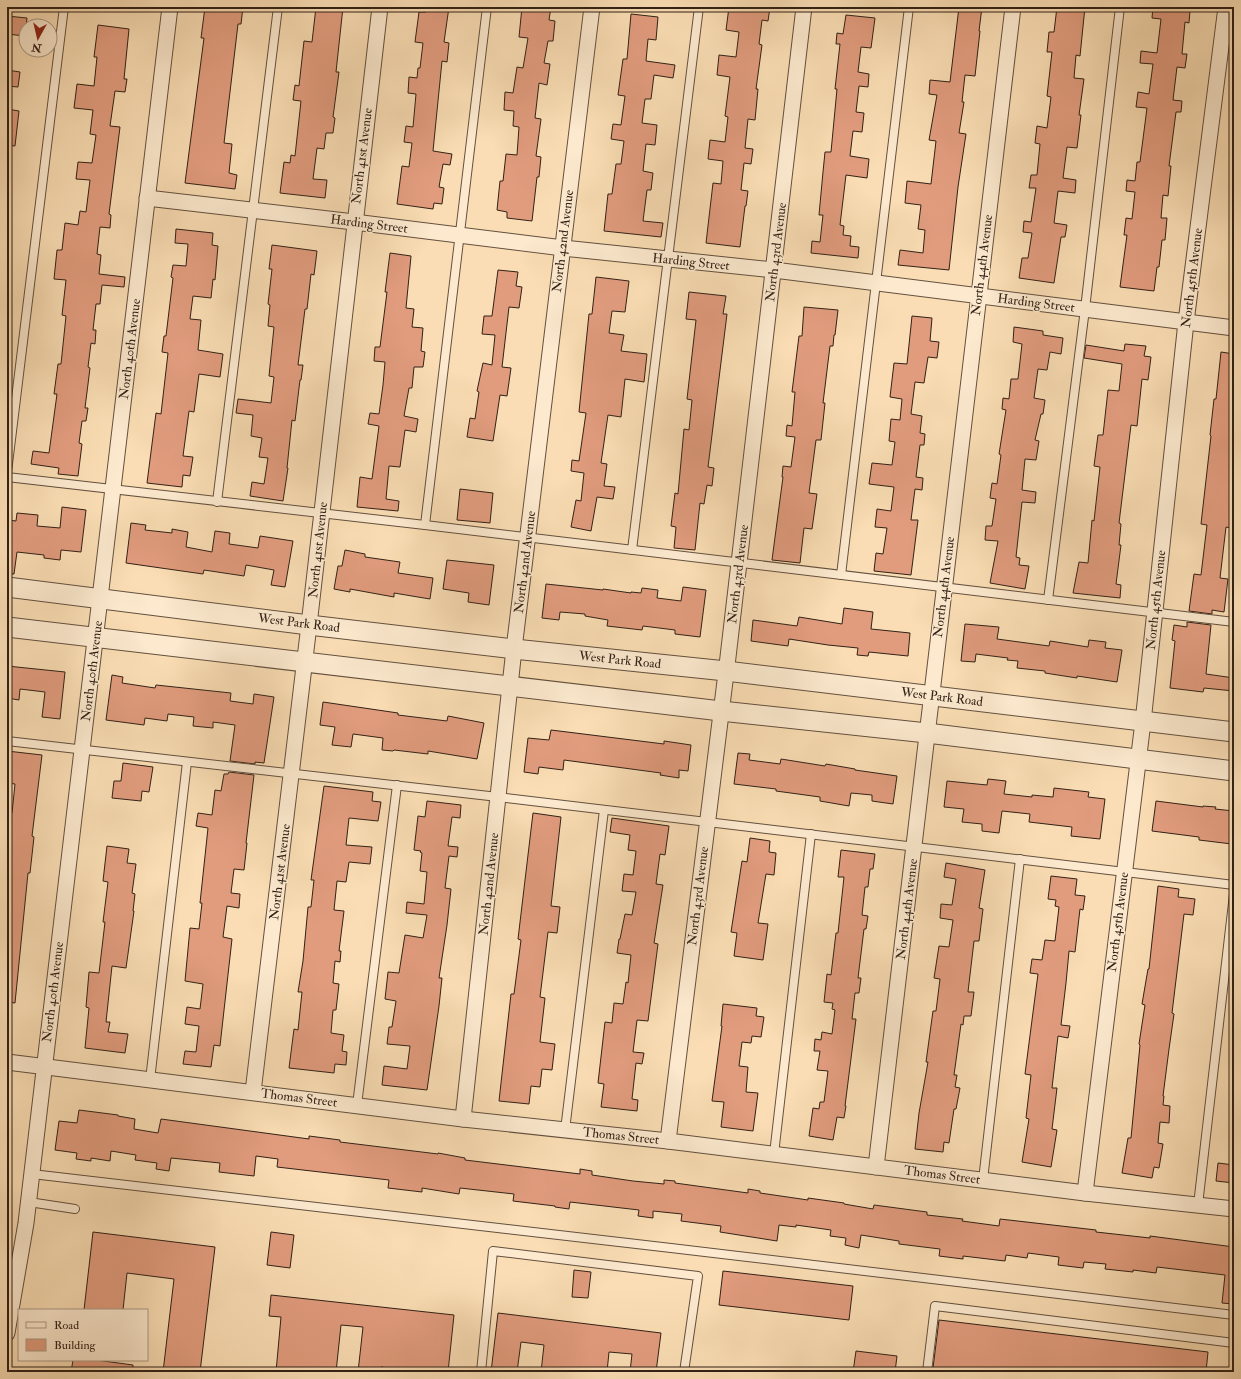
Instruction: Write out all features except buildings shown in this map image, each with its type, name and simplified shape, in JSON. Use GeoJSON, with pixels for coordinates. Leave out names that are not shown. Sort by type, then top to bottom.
{"type":"FeatureCollection","features":[{"type":"Feature","properties":{"kind":"street","name":"North 40th Avenue"},"geometry":{"type":"LineString","coordinates":[[7,1333],[26,1223],[170,7]]}},
{"type":"Feature","properties":{"kind":"street","name":"North 41st Avenue"},"geometry":{"type":"LineString","coordinates":[[253,1092],[305,662],[354,222],[380,7]]}},
{"type":"Feature","properties":{"kind":"street","name":"North 42nd Avenue"},"geometry":{"type":"LineString","coordinates":[[463,1119],[514,649],[592,7]]}},
{"type":"Feature","properties":{"kind":"street","name":"North 43rd Avenue"},"geometry":{"type":"LineString","coordinates":[[668,1141],[739,563],[804,7]]}},
{"type":"Feature","properties":{"kind":"street","name":"North 44th Avenue"},"geometry":{"type":"LineString","coordinates":[[876,1167],[1013,7]]}},
{"type":"Feature","properties":{"kind":"street","name":"North 45th Avenue"},"geometry":{"type":"LineString","coordinates":[[1085,1193],[1143,722],[1186,322],[1226,7]]}},
{"type":"Feature","properties":{"kind":"street","name":"Harding Street"},"geometry":{"type":"LineString","coordinates":[[148,198],[563,248],[774,270],[1234,328]]}},
{"type":"Feature","properties":{"kind":"street","name":"West Park Road"},"geometry":{"type":"LineString","coordinates":[[7,587],[309,625],[514,649],[726,671],[1234,732]]}},
{"type":"Feature","properties":{"kind":"street"},"geometry":{"type":"LineString","coordinates":[[7,627],[721,711],[927,733],[1234,771]]}},
{"type":"Feature","properties":{"kind":"street","name":"Thomas Street"},"geometry":{"type":"LineString","coordinates":[[7,1062],[463,1119],[668,1141],[1234,1210]]}},
{"type":"Feature","properties":{"kind":"lane"},"geometry":{"type":"LineString","coordinates":[[7,472],[64,7]]}},
{"type":"Feature","properties":{"kind":"lane"},"geometry":{"type":"LineString","coordinates":[[217,502],[278,7]]}},
{"type":"Feature","properties":{"kind":"lane"},"geometry":{"type":"LineString","coordinates":[[425,525],[461,236],[487,7]]}},
{"type":"Feature","properties":{"kind":"lane"},"geometry":{"type":"LineString","coordinates":[[632,550],[699,7]]}},
{"type":"Feature","properties":{"kind":"lane"},"geometry":{"type":"LineString","coordinates":[[841,575],[909,7]]}},
{"type":"Feature","properties":{"kind":"lane"},"geometry":{"type":"LineString","coordinates":[[1048,600],[1085,309],[1120,7]]}},
{"type":"Feature","properties":{"kind":"lane"},"geometry":{"type":"LineString","coordinates":[[7,477],[425,525],[1234,622]]}},
{"type":"Feature","properties":{"kind":"lane"},"geometry":{"type":"LineString","coordinates":[[7,741],[397,785],[1234,885]]}},
{"type":"Feature","properties":{"kind":"lane"},"geometry":{"type":"LineString","coordinates":[[150,1080],[187,762]]}},
{"type":"Feature","properties":{"kind":"lane"},"geometry":{"type":"LineString","coordinates":[[357,1105],[397,785]]}},
{"type":"Feature","properties":{"kind":"lane"},"geometry":{"type":"LineString","coordinates":[[565,1130],[604,810]]}},
{"type":"Feature","properties":{"kind":"lane"},"geometry":{"type":"LineString","coordinates":[[774,1154],[811,834]]}},
{"type":"Feature","properties":{"kind":"lane"},"geometry":{"type":"LineString","coordinates":[[983,1180],[1020,859]]}},
{"type":"Feature","properties":{"kind":"lane"},"geometry":{"type":"LineString","coordinates":[[1198,1205],[1234,894]]}},
{"type":"Feature","properties":{"kind":"lane"},"geometry":{"type":"LineString","coordinates":[[32,1174],[648,1245],[1234,1315]]}},
{"type":"Feature","properties":{"kind":"lane"},"geometry":{"type":"LineString","coordinates":[[28,1202],[75,1209]]}},
{"type":"Feature","properties":{"kind":"lane"},"geometry":{"type":"LineString","coordinates":[[481,1372],[493,1251],[698,1276],[684,1372]]}},
{"type":"Feature","properties":{"kind":"lane"},"geometry":{"type":"LineString","coordinates":[[927,1372],[935,1306],[1234,1343]]}}]}
